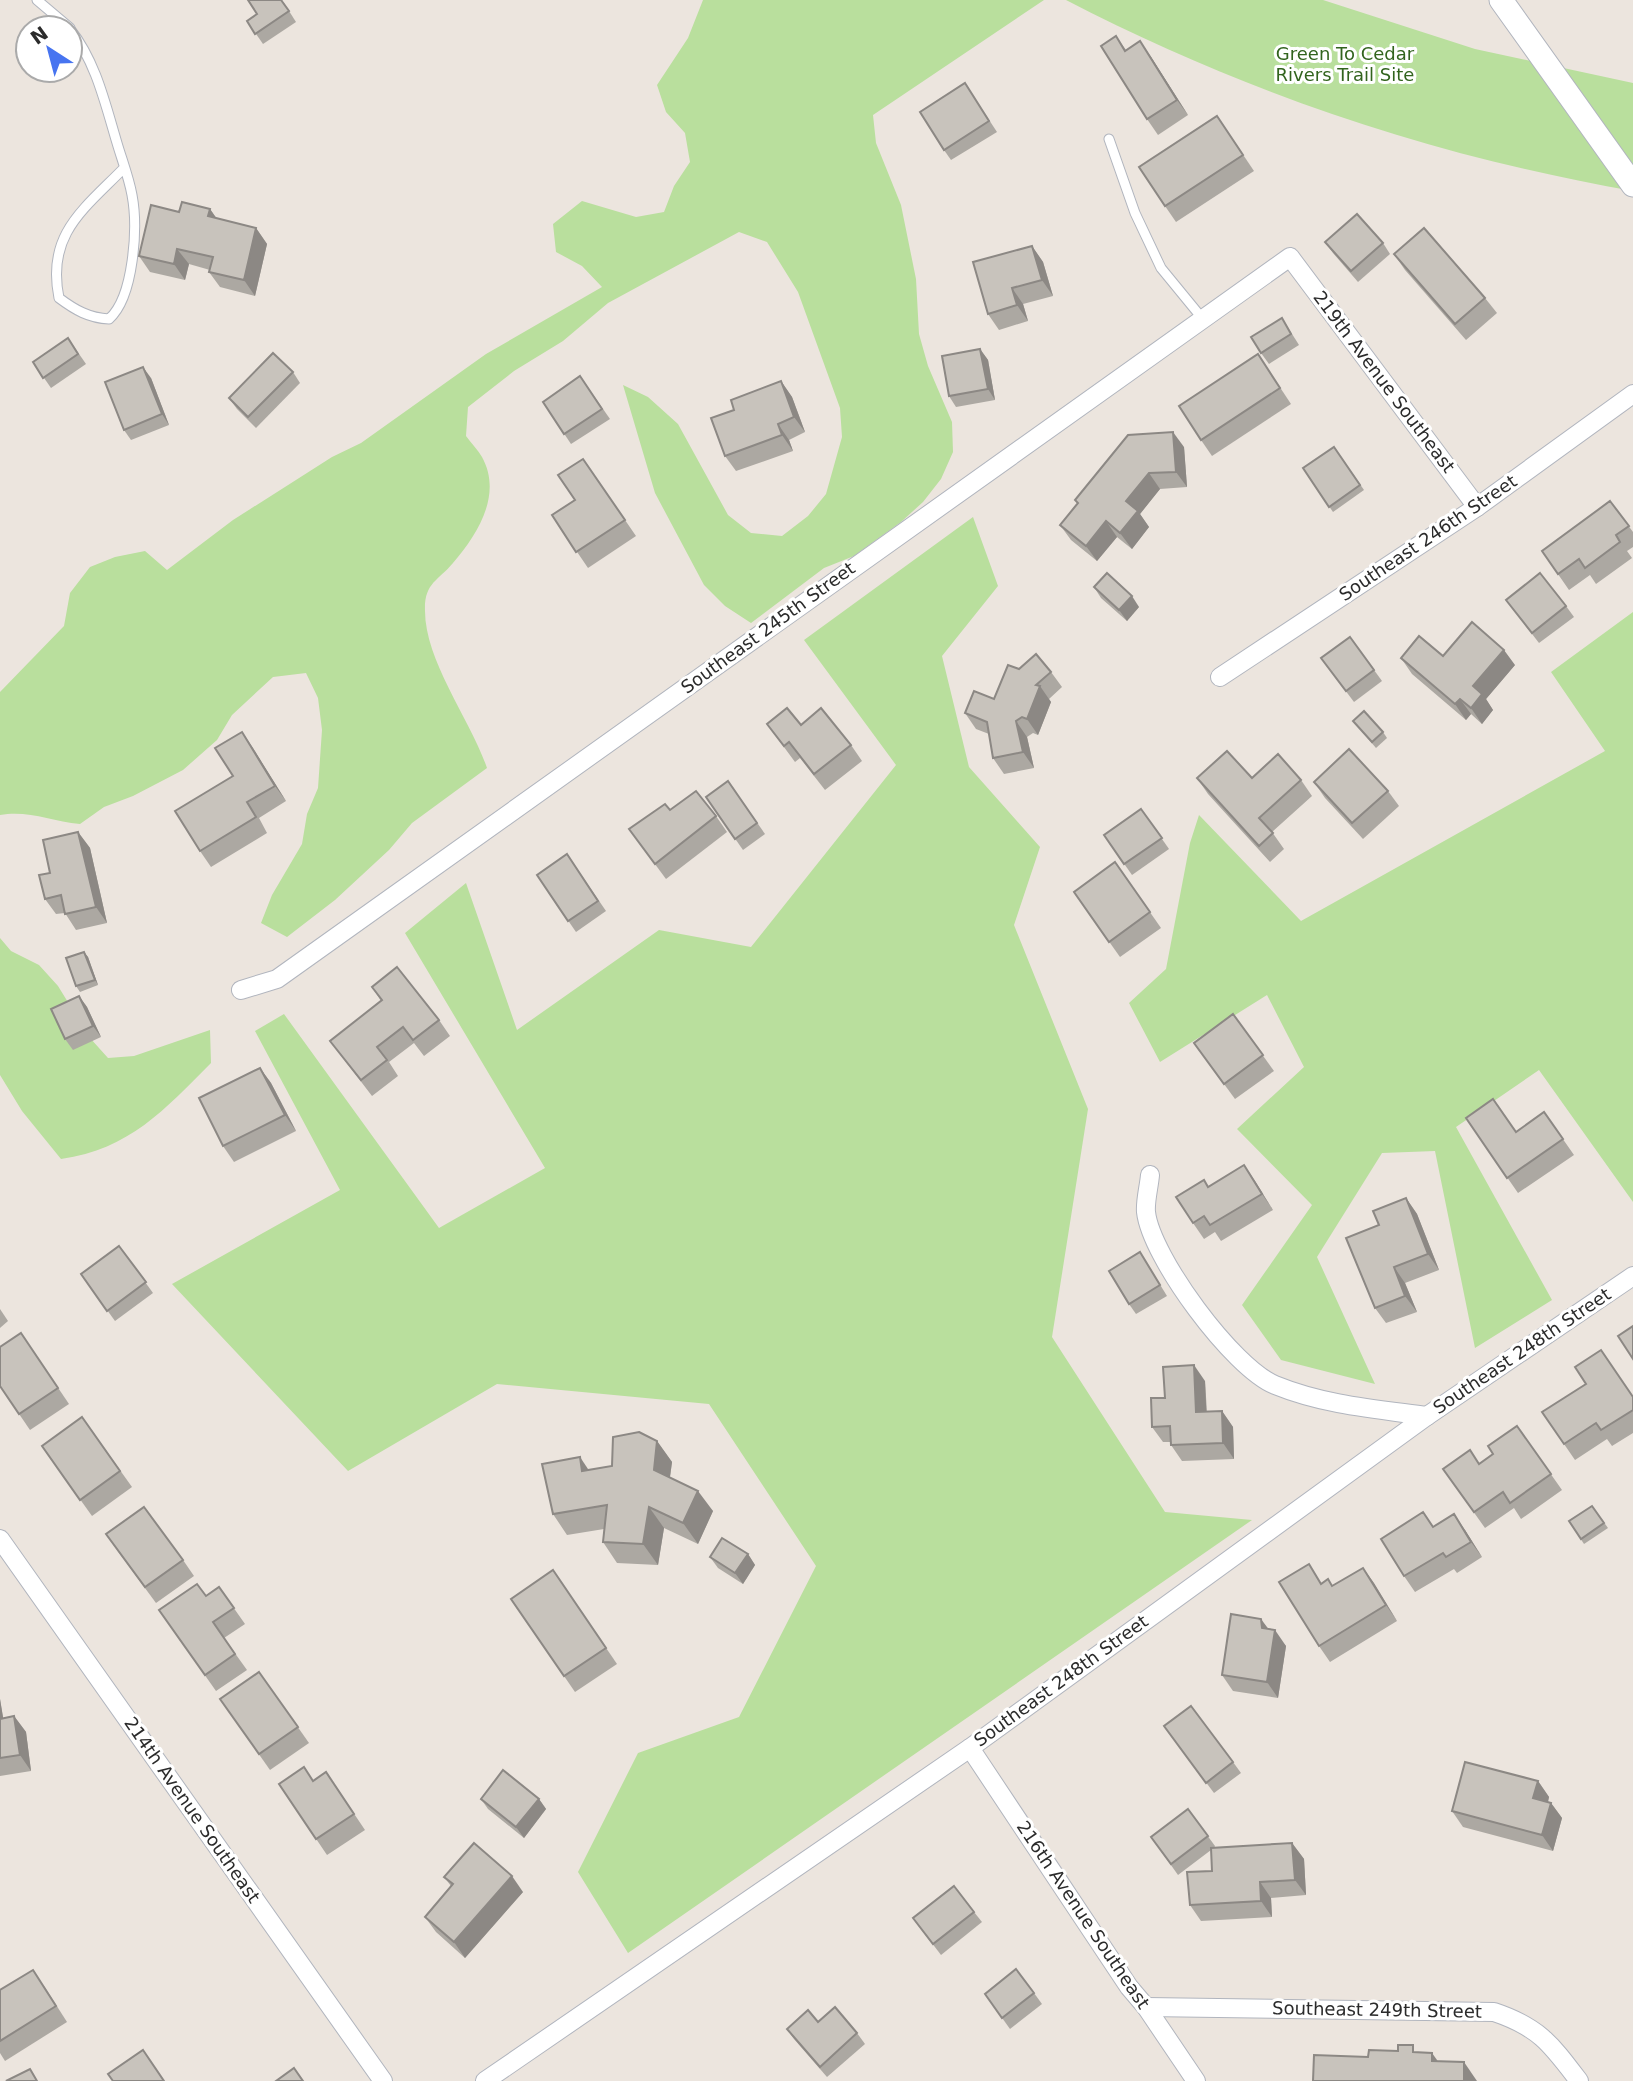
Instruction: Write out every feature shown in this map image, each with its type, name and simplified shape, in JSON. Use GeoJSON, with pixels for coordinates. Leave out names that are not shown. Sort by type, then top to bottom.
{"type":"FeatureCollection","features":[{"type":"Feature","properties":{"kind":"street"},"geometry":{"type":"LineString","coordinates":[[1501,0],[1633,185]]}},
{"type":"Feature","properties":{"kind":"street","name":"Southeast 245th Street"},"geometry":{"type":"LineString","coordinates":[[241,990],[277,979],[1290,257]]}},
{"type":"Feature","properties":{"kind":"street","name":"219th Avenue Southeast"},"geometry":{"type":"LineString","coordinates":[[1290,257],[1477,507]]}},
{"type":"Feature","properties":{"kind":"street","name":"Southeast 246th Street"},"geometry":{"type":"LineString","coordinates":[[1220,677],[1477,507],[1633,394]]}},
{"type":"Feature","properties":{"kind":"street"},"geometry":{"type":"LineString","coordinates":[[1150,1175],[1146,1212],[1157,1248],[1233,1354],[1272,1384],[1327,1402],[1427,1416]]}},
{"type":"Feature","properties":{"kind":"street","name":"Southeast 248th Street"},"geometry":{"type":"LineString","coordinates":[[485,2081],[970,1748],[1427,1416],[1633,1276]]}},
{"type":"Feature","properties":{"kind":"street","name":"214th Avenue Southeast"},"geometry":{"type":"LineString","coordinates":[[0,1539],[383,2081]]}},
{"type":"Feature","properties":{"kind":"street","name":"216th Avenue Southeast"},"geometry":{"type":"LineString","coordinates":[[970,1748],[1129,1987],[1146,2007],[1196,2081]]}},
{"type":"Feature","properties":{"kind":"street","name":"Southeast 249th Street"},"geometry":{"type":"LineString","coordinates":[[1146,2007],[1494,2012],[1523,2022],[1547,2039],[1579,2081]]}},
{"type":"Feature","properties":{"kind":"lane"},"geometry":{"type":"LineString","coordinates":[[37,0],[54,14]]}},
{"type":"Feature","properties":{"kind":"lane"},"geometry":{"type":"LineString","coordinates":[[84,46],[97,76],[133,195],[135,242],[119,310],[109,319],[96,318],[75,310],[59,298],[55,275],[62,237],[124,168]]}},
{"type":"Feature","properties":{"kind":"lane"},"geometry":{"type":"LineString","coordinates":[[1109,139],[1135,213],[1161,268],[1202,318]]}},
{"type":"Feature","properties":{"kind":"green space"},"geometry":{"type":"Polygon","coordinates":[[[703,0],[1044,0],[873,115],[876,143],[901,205],[916,279],[919,334],[928,366],[952,422],[953,452],[941,479],[923,502],[901,522],[854,556],[824,568],[751,623],[725,606],[704,585],[655,493],[623,385],[648,397],[678,424],[728,515],[751,533],[782,536],[808,516],[826,494],[842,437],[840,408],[798,292],[767,242],[739,232],[608,303],[563,341],[514,371],[468,407],[466,436],[482,457],[488,471],[488,500],[471,540],[429,588],[425,611],[432,650],[487,768],[412,823],[389,850],[335,900],[287,937],[261,923],[272,895],[302,844],[307,814],[318,788],[322,730],[318,698],[306,673],[273,677],[232,715],[217,740],[183,770],[133,796],[104,807],[80,824],[30,815],[0,815],[0,692],[64,626],[70,593],[90,567],[115,557],[145,551],[167,570],[233,520],[332,457],[361,443],[486,354],[602,287],[582,266],[556,252],[553,224],[582,201],[636,217],[664,212],[674,186],[690,162],[685,133],[666,112],[657,85],[688,38],[703,0]]]}},
{"type":"Feature","properties":{"kind":"green space","name":"Green To Cedar Rivers Trail Site"},"geometry":{"type":"Polygon","coordinates":[[[1066,0],[1323,0],[1475,49],[1633,83],[1633,191],[1485,159],[1342,117],[1202,64],[1066,0]]]}},
{"type":"Feature","properties":{"kind":"green space"},"geometry":{"type":"Polygon","coordinates":[[[973,517],[998,586],[942,656],[969,767],[1040,847],[1014,925],[1088,1109],[1052,1337],[1165,1512],[1252,1520],[628,1953],[578,1872],[638,1753],[739,1717],[816,1566],[709,1404],[497,1384],[348,1471],[172,1284],[340,1190],[255,1031],[284,1014],[439,1228],[545,1168],[405,933],[466,883],[517,1030],[659,930],[751,947],[896,765],[804,640],[973,517]]]}},
{"type":"Feature","properties":{"kind":"green space"},"geometry":{"type":"Polygon","coordinates":[[[1633,612],[1633,1202],[1539,1070],[1456,1127],[1552,1300],[1475,1348],[1435,1151],[1382,1153],[1317,1257],[1375,1384],[1281,1360],[1242,1305],[1312,1205],[1237,1129],[1304,1067],[1267,995],[1160,1062],[1129,1003],[1166,969],[1190,843],[1199,815],[1301,921],[1605,751],[1551,672],[1633,612]]]}},
{"type":"Feature","properties":{"kind":"green space"},"geometry":{"type":"Polygon","coordinates":[[[0,938],[11,951],[39,965],[58,986],[90,1038],[108,1058],[134,1056],[210,1030],[211,1063],[161,1111],[126,1137],[85,1154],[61,1159],[22,1111],[0,1075],[0,938]]]}},
{"type":"Feature","properties":{"kind":"building"},"geometry":{"type":"Polygon","coordinates":[[[248,0],[281,0],[289,11],[255,34],[247,21],[257,14],[248,0]]]}},
{"type":"Feature","properties":{"kind":"building"},"geometry":{"type":"Polygon","coordinates":[[[1116,36],[1125,51],[1140,41],[1177,100],[1147,119],[1101,46],[1116,36]]]}},
{"type":"Feature","properties":{"kind":"building"},"geometry":{"type":"Polygon","coordinates":[[[965,83],[989,121],[944,150],[920,112],[965,83]]]}},
{"type":"Feature","properties":{"kind":"building"},"geometry":{"type":"Polygon","coordinates":[[[1217,116],[1243,155],[1165,206],[1139,167],[1217,116]]]}},
{"type":"Feature","properties":{"kind":"building"},"geometry":{"type":"Polygon","coordinates":[[[182,202],[210,209],[208,216],[256,228],[244,280],[209,272],[213,257],[177,249],[174,264],[139,256],[151,205],[179,212],[182,202]]]}},
{"type":"Feature","properties":{"kind":"building"},"geometry":{"type":"Polygon","coordinates":[[[1357,214],[1383,243],[1351,271],[1325,242],[1357,214]]]}},
{"type":"Feature","properties":{"kind":"building"},"geometry":{"type":"Polygon","coordinates":[[[1424,228],[1485,298],[1455,324],[1394,254],[1424,228]]]}},
{"type":"Feature","properties":{"kind":"building"},"geometry":{"type":"Polygon","coordinates":[[[1032,246],[1042,280],[1012,288],[1017,305],[988,314],[973,262],[1032,246]]]}},
{"type":"Feature","properties":{"kind":"building"},"geometry":{"type":"Polygon","coordinates":[[[1282,318],[1291,334],[1261,353],[1251,337],[1282,318]]]}},
{"type":"Feature","properties":{"kind":"building"},"geometry":{"type":"Polygon","coordinates":[[[68,338],[78,354],[43,378],[33,362],[68,338]]]}},
{"type":"Feature","properties":{"kind":"building"},"geometry":{"type":"Polygon","coordinates":[[[980,349],[988,389],[949,396],[942,356],[980,349]]]}},
{"type":"Feature","properties":{"kind":"building"},"geometry":{"type":"Polygon","coordinates":[[[273,353],[293,372],[248,417],[229,398],[273,353]]]}},
{"type":"Feature","properties":{"kind":"building"},"geometry":{"type":"Polygon","coordinates":[[[1258,354],[1280,388],[1201,440],[1179,406],[1258,354]]]}},
{"type":"Feature","properties":{"kind":"building"},"geometry":{"type":"Polygon","coordinates":[[[143,367],[162,414],[124,430],[105,382],[143,367]]]}},
{"type":"Feature","properties":{"kind":"building"},"geometry":{"type":"Polygon","coordinates":[[[580,376],[602,409],[564,434],[543,402],[580,376]]]}},
{"type":"Feature","properties":{"kind":"building"},"geometry":{"type":"Polygon","coordinates":[[[781,381],[794,417],[778,424],[782,435],[725,456],[711,418],[734,410],[731,400],[781,381]]]}},
{"type":"Feature","properties":{"kind":"building"},"geometry":{"type":"Polygon","coordinates":[[[1173,432],[1176,472],[1149,473],[1126,501],[1138,511],[1120,533],[1106,521],[1086,546],[1060,525],[1078,503],[1075,500],[1128,435],[1173,432]]]}},
{"type":"Feature","properties":{"kind":"building"},"geometry":{"type":"Polygon","coordinates":[[[1334,447],[1360,485],[1329,507],[1303,468],[1334,447]]]}},
{"type":"Feature","properties":{"kind":"building"},"geometry":{"type":"Polygon","coordinates":[[[583,459],[625,520],[576,552],[552,515],[575,500],[558,475],[583,459]]]}},
{"type":"Feature","properties":{"kind":"building"},"geometry":{"type":"Polygon","coordinates":[[[1610,501],[1629,526],[1616,535],[1620,542],[1585,568],[1579,559],[1558,574],[1542,551],[1610,501]]]}},
{"type":"Feature","properties":{"kind":"building"},"geometry":{"type":"Polygon","coordinates":[[[1107,573],[1132,596],[1119,610],[1094,587],[1107,573]]]}},
{"type":"Feature","properties":{"kind":"building"},"geometry":{"type":"Polygon","coordinates":[[[1540,573],[1566,606],[1532,633],[1506,600],[1540,573]]]}},
{"type":"Feature","properties":{"kind":"building"},"geometry":{"type":"Polygon","coordinates":[[[1472,622],[1504,650],[1473,686],[1482,694],[1471,708],[1460,699],[1455,704],[1401,658],[1419,636],[1443,656],[1472,622]]]}},
{"type":"Feature","properties":{"kind":"building"},"geometry":{"type":"Polygon","coordinates":[[[1350,637],[1374,670],[1346,691],[1321,658],[1350,637]]]}},
{"type":"Feature","properties":{"kind":"building"},"geometry":{"type":"Polygon","coordinates":[[[1036,654],[1051,672],[1036,685],[1040,686],[1027,719],[1022,717],[1016,721],[1023,752],[993,758],[987,722],[965,713],[974,691],[994,699],[1008,665],[1019,669],[1036,654]]]}},
{"type":"Feature","properties":{"kind":"building"},"geometry":{"type":"Polygon","coordinates":[[[787,708],[801,725],[821,708],[851,745],[814,774],[789,742],[784,746],[767,724],[787,708]]]}},
{"type":"Feature","properties":{"kind":"building"},"geometry":{"type":"Polygon","coordinates":[[[1364,711],[1383,732],[1372,742],[1353,721],[1364,711]]]}},
{"type":"Feature","properties":{"kind":"building"},"geometry":{"type":"Polygon","coordinates":[[[242,732],[275,786],[247,802],[256,817],[200,851],[175,811],[233,776],[215,748],[242,732]]]}},
{"type":"Feature","properties":{"kind":"building"},"geometry":{"type":"Polygon","coordinates":[[[1349,749],[1388,791],[1352,823],[1314,782],[1349,749]]]}},
{"type":"Feature","properties":{"kind":"building"},"geometry":{"type":"Polygon","coordinates":[[[1227,751],[1252,778],[1278,754],[1301,780],[1259,818],[1273,833],[1259,846],[1197,778],[1227,751]]]}},
{"type":"Feature","properties":{"kind":"building"},"geometry":{"type":"Polygon","coordinates":[[[728,781],[757,823],[735,839],[706,797],[728,781]]]}},
{"type":"Feature","properties":{"kind":"building"},"geometry":{"type":"Polygon","coordinates":[[[696,791],[716,816],[655,864],[629,829],[665,804],[670,810],[696,791]]]}},
{"type":"Feature","properties":{"kind":"building"},"geometry":{"type":"Polygon","coordinates":[[[1141,809],[1162,838],[1124,864],[1104,835],[1141,809]]]}},
{"type":"Feature","properties":{"kind":"building"},"geometry":{"type":"Polygon","coordinates":[[[78,832],[96,907],[65,914],[61,895],[45,899],[39,875],[50,873],[43,840],[78,832]]]}},
{"type":"Feature","properties":{"kind":"building"},"geometry":{"type":"Polygon","coordinates":[[[567,854],[598,901],[568,921],[537,875],[567,854]]]}},
{"type":"Feature","properties":{"kind":"building"},"geometry":{"type":"Polygon","coordinates":[[[1115,862],[1150,912],[1109,942],[1074,892],[1115,862]]]}},
{"type":"Feature","properties":{"kind":"building"},"geometry":{"type":"Polygon","coordinates":[[[84,952],[95,980],[76,986],[66,958],[84,952]]]}},
{"type":"Feature","properties":{"kind":"building"},"geometry":{"type":"Polygon","coordinates":[[[397,967],[439,1020],[413,1040],[403,1027],[377,1047],[387,1060],[361,1080],[330,1041],[382,1000],[372,987],[397,967]]]}},
{"type":"Feature","properties":{"kind":"building"},"geometry":{"type":"Polygon","coordinates":[[[79,996],[93,1026],[65,1039],[51,1009],[79,996]]]}},
{"type":"Feature","properties":{"kind":"building"},"geometry":{"type":"Polygon","coordinates":[[[1233,1014],[1263,1055],[1224,1084],[1194,1043],[1233,1014]]]}},
{"type":"Feature","properties":{"kind":"building"},"geometry":{"type":"Polygon","coordinates":[[[260,1068],[285,1115],[223,1146],[199,1098],[260,1068]]]}},
{"type":"Feature","properties":{"kind":"building"},"geometry":{"type":"Polygon","coordinates":[[[1493,1099],[1516,1132],[1544,1112],[1563,1139],[1507,1178],[1466,1118],[1493,1099]]]}},
{"type":"Feature","properties":{"kind":"building"},"geometry":{"type":"Polygon","coordinates":[[[1244,1165],[1262,1194],[1210,1225],[1204,1216],[1193,1223],[1176,1197],[1204,1180],[1208,1187],[1244,1165]]]}},
{"type":"Feature","properties":{"kind":"building"},"geometry":{"type":"Polygon","coordinates":[[[1406,1198],[1428,1254],[1394,1267],[1405,1296],[1375,1308],[1346,1238],[1379,1225],[1373,1211],[1406,1198]]]}},
{"type":"Feature","properties":{"kind":"building"},"geometry":{"type":"Polygon","coordinates":[[[119,1246],[146,1282],[107,1311],[81,1274],[119,1246]]]}},
{"type":"Feature","properties":{"kind":"building"},"geometry":{"type":"Polygon","coordinates":[[[1140,1252],[1160,1285],[1129,1304],[1109,1271],[1140,1252]]]}},
{"type":"Feature","properties":{"kind":"building"},"geometry":{"type":"Polygon","coordinates":[[[1633,1326],[1633,1359],[1618,1336],[1633,1326]]]}},
{"type":"Feature","properties":{"kind":"building"},"geometry":{"type":"Polygon","coordinates":[[[21,1333],[58,1388],[19,1414],[0,1386],[0,1347],[21,1333]]]}},
{"type":"Feature","properties":{"kind":"building"},"geometry":{"type":"Polygon","coordinates":[[[1601,1350],[1633,1397],[1633,1410],[1601,1430],[1596,1423],[1564,1444],[1542,1412],[1586,1384],[1575,1367],[1601,1350]]]}},
{"type":"Feature","properties":{"kind":"building"},"geometry":{"type":"Polygon","coordinates":[[[1194,1365],[1196,1412],[1222,1411],[1223,1443],[1171,1445],[1170,1426],[1152,1427],[1151,1398],[1165,1398],[1163,1367],[1194,1365]]]}},
{"type":"Feature","properties":{"kind":"building"},"geometry":{"type":"Polygon","coordinates":[[[82,1417],[120,1471],[80,1500],[42,1446],[82,1417]]]}},
{"type":"Feature","properties":{"kind":"building"},"geometry":{"type":"Polygon","coordinates":[[[1517,1426],[1551,1474],[1510,1503],[1503,1492],[1474,1512],[1443,1469],[1470,1450],[1479,1464],[1493,1454],[1488,1446],[1517,1426]]]}},
{"type":"Feature","properties":{"kind":"building"},"geometry":{"type":"Polygon","coordinates":[[[639,1432],[657,1441],[654,1470],[698,1491],[683,1523],[649,1507],[643,1544],[603,1542],[607,1505],[553,1514],[542,1464],[580,1457],[582,1471],[612,1466],[613,1437],[639,1432]]]}},
{"type":"Feature","properties":{"kind":"building"},"geometry":{"type":"Polygon","coordinates":[[[1592,1506],[1604,1523],[1581,1539],[1569,1521],[1592,1506]]]}},
{"type":"Feature","properties":{"kind":"building"},"geometry":{"type":"Polygon","coordinates":[[[144,1507],[183,1560],[145,1587],[106,1534],[144,1507]]]}},
{"type":"Feature","properties":{"kind":"building"},"geometry":{"type":"Polygon","coordinates":[[[1423,1512],[1433,1527],[1454,1514],[1471,1542],[1446,1557],[1443,1553],[1404,1576],[1381,1539],[1423,1512]]]}},
{"type":"Feature","properties":{"kind":"building"},"geometry":{"type":"Polygon","coordinates":[[[722,1538],[748,1554],[735,1573],[710,1557],[722,1538]]]}},
{"type":"Feature","properties":{"kind":"building"},"geometry":{"type":"Polygon","coordinates":[[[1309,1564],[1321,1584],[1328,1579],[1332,1586],[1363,1568],[1386,1605],[1319,1646],[1279,1582],[1309,1564]]]}},
{"type":"Feature","properties":{"kind":"building"},"geometry":{"type":"Polygon","coordinates":[[[553,1570],[606,1648],[564,1676],[511,1599],[553,1570]]]}},
{"type":"Feature","properties":{"kind":"building"},"geometry":{"type":"Polygon","coordinates":[[[197,1584],[206,1596],[219,1587],[234,1608],[213,1622],[235,1654],[205,1675],[159,1610],[197,1584]]]}},
{"type":"Feature","properties":{"kind":"building"},"geometry":{"type":"Polygon","coordinates":[[[1231,1614],[1261,1619],[1262,1628],[1275,1630],[1267,1682],[1222,1675],[1231,1614]]]}},
{"type":"Feature","properties":{"kind":"building"},"geometry":{"type":"Polygon","coordinates":[[[259,1672],[298,1727],[259,1754],[220,1699],[259,1672]]]}},
{"type":"Feature","properties":{"kind":"building"},"geometry":{"type":"Polygon","coordinates":[[[1191,1706],[1233,1762],[1206,1783],[1164,1726],[1191,1706]]]}},
{"type":"Feature","properties":{"kind":"building"},"geometry":{"type":"Polygon","coordinates":[[[14,1716],[20,1755],[0,1758],[0,1719],[14,1716]]]}},
{"type":"Feature","properties":{"kind":"building"},"geometry":{"type":"Polygon","coordinates":[[[1465,1762],[1538,1781],[1533,1798],[1551,1803],[1542,1835],[1452,1811],[1465,1762]]]}},
{"type":"Feature","properties":{"kind":"building"},"geometry":{"type":"Polygon","coordinates":[[[304,1767],[313,1781],[326,1772],[354,1814],[316,1839],[279,1784],[304,1767]]]}},
{"type":"Feature","properties":{"kind":"building"},"geometry":{"type":"Polygon","coordinates":[[[503,1770],[539,1799],[516,1827],[481,1799],[503,1770]]]}},
{"type":"Feature","properties":{"kind":"building"},"geometry":{"type":"Polygon","coordinates":[[[1188,1809],[1208,1836],[1171,1864],[1151,1837],[1188,1809]]]}},
{"type":"Feature","properties":{"kind":"building"},"geometry":{"type":"Polygon","coordinates":[[[474,1843],[512,1876],[454,1942],[425,1917],[453,1884],[444,1877],[474,1843]]]}},
{"type":"Feature","properties":{"kind":"building"},"geometry":{"type":"Polygon","coordinates":[[[1292,1843],[1295,1880],[1260,1882],[1261,1901],[1190,1905],[1187,1872],[1212,1871],[1211,1848],[1292,1843]]]}},
{"type":"Feature","properties":{"kind":"building"},"geometry":{"type":"Polygon","coordinates":[[[954,1886],[974,1912],[933,1944],[913,1918],[954,1886]]]}},
{"type":"Feature","properties":{"kind":"building"},"geometry":{"type":"Polygon","coordinates":[[[1016,1969],[1034,1993],[1002,2018],[985,1994],[1016,1969]]]}},
{"type":"Feature","properties":{"kind":"building"},"geometry":{"type":"Polygon","coordinates":[[[33,1970],[56,2006],[0,2041],[0,1990],[33,1970]]]}},
{"type":"Feature","properties":{"kind":"building"},"geometry":{"type":"Polygon","coordinates":[[[835,2007],[857,2033],[820,2067],[787,2029],[808,2010],[818,2022],[835,2007]]]}},
{"type":"Feature","properties":{"kind":"building"},"geometry":{"type":"Polygon","coordinates":[[[1398,2045],[1413,2045],[1413,2052],[1432,2053],[1432,2061],[1464,2062],[1464,2081],[1313,2081],[1314,2055],[1368,2057],[1369,2050],[1398,2051],[1398,2045]]]}},
{"type":"Feature","properties":{"kind":"building"},"geometry":{"type":"Polygon","coordinates":[[[143,2050],[164,2081],[113,2081],[108,2074],[143,2050]]]}},
{"type":"Feature","properties":{"kind":"building"},"geometry":{"type":"Polygon","coordinates":[[[294,2068],[303,2081],[276,2081],[294,2068]]]}},
{"type":"Feature","properties":{"kind":"building"},"geometry":{"type":"Polygon","coordinates":[[[30,2069],[37,2081],[6,2081],[30,2069]]]}}]}
